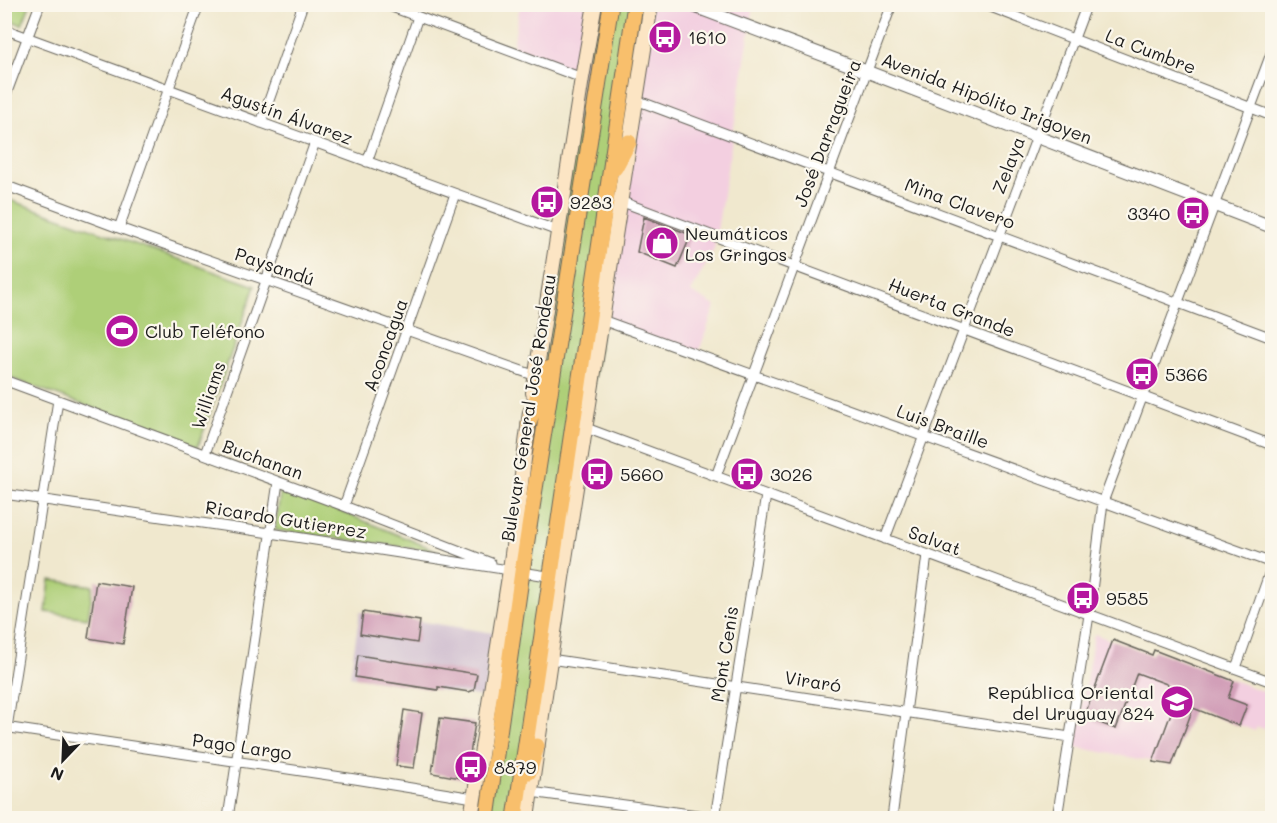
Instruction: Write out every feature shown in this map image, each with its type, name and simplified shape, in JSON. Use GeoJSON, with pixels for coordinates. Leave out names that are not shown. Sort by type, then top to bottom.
{"type":"FeatureCollection","features":[{"type":"Feature","properties":{"kind":"main road","name":"Bulevar General José Rondeau"},"geometry":{"type":"LineString","coordinates":[[487,819],[516,571],[529,423],[595,4]]}},
{"type":"Feature","properties":{"kind":"main road","name":"Bulevar General José Rondeau"},"geometry":{"type":"LineString","coordinates":[[471,819],[562,321],[611,4]]}},
{"type":"Feature","properties":{"kind":"main road"},"geometry":{"type":"LineString","coordinates":[[527,819],[550,658],[556,577],[635,4]]}},
{"type":"Feature","properties":{"kind":"main road"},"geometry":{"type":"LineString","coordinates":[[515,819],[556,577],[586,428],[651,4]]}},
{"type":"Feature","properties":{"kind":"main road"},"geometry":{"type":"LineString","coordinates":[[610,179],[629,142]]}},
{"type":"Feature","properties":{"kind":"main road"},"geometry":{"type":"LineString","coordinates":[[529,423],[562,321]]}},
{"type":"Feature","properties":{"kind":"main road"},"geometry":{"type":"LineString","coordinates":[[515,819],[537,746]]}},
{"type":"Feature","properties":{"kind":"street"},"geometry":{"type":"LineString","coordinates":[[4,100],[40,4]]}},
{"type":"Feature","properties":{"kind":"street"},"geometry":{"type":"LineString","coordinates":[[118,228],[199,4]]}},
{"type":"Feature","properties":{"kind":"street"},"geometry":{"type":"LineString","coordinates":[[261,123],[303,4]]}},
{"type":"Feature","properties":{"kind":"street"},"geometry":{"type":"LineString","coordinates":[[384,4],[582,78]]}},
{"type":"Feature","properties":{"kind":"street","name":"Avenida Hipólito Irigoyen"},"geometry":{"type":"LineString","coordinates":[[688,4],[1272,227]]}},
{"type":"Feature","properties":{"kind":"street","name":"José Darragueira"},"geometry":{"type":"LineString","coordinates":[[716,476],[892,4]]}},
{"type":"Feature","properties":{"kind":"street","name":"La Cumbre"},"geometry":{"type":"LineString","coordinates":[[983,4],[1272,116]]}},
{"type":"Feature","properties":{"kind":"street","name":"Zelaya"},"geometry":{"type":"LineString","coordinates":[[885,539],[1087,4]]}},
{"type":"Feature","properties":{"kind":"street"},"geometry":{"type":"LineString","coordinates":[[1260,4],[1272,9]]}},
{"type":"Feature","properties":{"kind":"street"},"geometry":{"type":"LineString","coordinates":[[367,162],[418,17]]}},
{"type":"Feature","properties":{"kind":"street","name":"Agustín Álvarez"},"geometry":{"type":"LineString","coordinates":[[4,29],[558,231]]}},
{"type":"Feature","properties":{"kind":"street"},"geometry":{"type":"LineString","coordinates":[[1057,819],[1089,615],[1103,502],[1272,51]]}},
{"type":"Feature","properties":{"kind":"street","name":"Mina Clavero"},"geometry":{"type":"LineString","coordinates":[[636,100],[1272,338]]}},
{"type":"Feature","properties":{"kind":"street","name":"Williams"},"geometry":{"type":"LineString","coordinates":[[205,454],[315,142]]}},
{"type":"Feature","properties":{"kind":"street","name":"Paysandú"},"geometry":{"type":"LineString","coordinates":[[4,185],[118,228],[536,376]]}},
{"type":"Feature","properties":{"kind":"street","name":"Aconcagua"},"geometry":{"type":"LineString","coordinates":[[344,506],[455,194]]}},
{"type":"Feature","properties":{"kind":"street","name":"Huerta Grande"},"geometry":{"type":"LineString","coordinates":[[620,201],[1272,445]]}},
{"type":"Feature","properties":{"kind":"street","name":"Luis Braille"},"geometry":{"type":"LineString","coordinates":[[602,320],[1272,565]]}},
{"type":"Feature","properties":{"kind":"street","name":"Buchanan"},"geometry":{"type":"LineString","coordinates":[[4,380],[344,506],[462,558]]}},
{"type":"Feature","properties":{"kind":"street"},"geometry":{"type":"LineString","coordinates":[[4,747],[58,400]]}},
{"type":"Feature","properties":{"kind":"street","name":"Salvat"},"geometry":{"type":"LineString","coordinates":[[586,428],[1272,682]]}},
{"type":"Feature","properties":{"kind":"street"},"geometry":{"type":"LineString","coordinates":[[228,819],[278,482]]}},
{"type":"Feature","properties":{"kind":"street","name":"Ricardo Gutierrez"},"geometry":{"type":"LineString","coordinates":[[4,494],[270,533],[462,558],[516,571],[556,577]]}},
{"type":"Feature","properties":{"kind":"street","name":"Mont Cenis"},"geometry":{"type":"LineString","coordinates":[[715,818],[766,495]]}},
{"type":"Feature","properties":{"kind":"street"},"geometry":{"type":"LineString","coordinates":[[892,819],[927,555]]}},
{"type":"Feature","properties":{"kind":"street"},"geometry":{"type":"LineString","coordinates":[[1236,668],[1272,565]]}},
{"type":"Feature","properties":{"kind":"street","name":"Viraró"},"geometry":{"type":"LineString","coordinates":[[550,658],[1070,737]]}},
{"type":"Feature","properties":{"kind":"street","name":"Pago Largo"},"geometry":{"type":"LineString","coordinates":[[6,727],[474,798]]}},
{"type":"Feature","properties":{"kind":"street"},"geometry":{"type":"LineString","coordinates":[[531,792],[720,819]]}},
{"type":"Feature","properties":{"kind":"shaded area"},"geometry":{"type":"Polygon","coordinates":[[[520,5],[754,5],[714,249],[691,292],[715,306],[698,354],[547,302],[582,78],[512,52],[520,5]]]}},
{"type":"Feature","properties":{"kind":"shaded area"},"geometry":{"type":"Polygon","coordinates":[[[360,612],[494,633],[484,697],[350,676],[360,612]]]}},
{"type":"Feature","properties":{"kind":"shaded area","name":"República Oriental del Uruguay 824"},"geometry":{"type":"Polygon","coordinates":[[[1094,634],[1152,655],[1154,650],[1272,695],[1272,731],[1257,727],[1255,731],[1193,708],[1172,765],[1075,747],[1094,634]]]}},
{"type":"Feature","properties":{"kind":"shaded area"},"geometry":{"type":"Polygon","coordinates":[[[552,807],[586,812],[632,818],[550,818],[552,807]]]}},
{"type":"Feature","properties":{"kind":"green space"},"geometry":{"type":"Polygon","coordinates":[[[4,5],[30,5],[22,25],[5,18],[4,5]]]}},
{"type":"Feature","properties":{"kind":"green space"},"geometry":{"type":"Polygon","coordinates":[[[595,5],[651,5],[527,818],[471,818],[595,5]]]}},
{"type":"Feature","properties":{"kind":"green space","name":"Club Teléfono"},"geometry":{"type":"Polygon","coordinates":[[[4,198],[255,286],[198,447],[5,376],[4,198]]]}},
{"type":"Feature","properties":{"kind":"green space"},"geometry":{"type":"Polygon","coordinates":[[[281,487],[440,552],[275,530],[281,487]]]}},
{"type":"Feature","properties":{"kind":"green space"},"geometry":{"type":"Polygon","coordinates":[[[50,580],[93,586],[88,618],[46,612],[50,580]]]}},
{"type":"Feature","properties":{"kind":"building"},"geometry":{"type":"Polygon","coordinates":[[[644,217],[691,235],[677,268],[637,252],[644,217]]]}},
{"type":"Feature","properties":{"kind":"building"},"geometry":{"type":"Polygon","coordinates":[[[96,581],[132,587],[123,644],[88,638],[96,581]]]}},
{"type":"Feature","properties":{"kind":"building"},"geometry":{"type":"Polygon","coordinates":[[[363,612],[420,621],[417,643],[360,634],[363,612]]]}},
{"type":"Feature","properties":{"kind":"building"},"geometry":{"type":"Polygon","coordinates":[[[1113,640],[1152,655],[1154,650],[1234,681],[1228,698],[1247,705],[1239,726],[1193,708],[1172,765],[1153,762],[1180,689],[1137,673],[1116,729],[1084,717],[1113,640]]]}},
{"type":"Feature","properties":{"kind":"building"},"geometry":{"type":"Polygon","coordinates":[[[358,655],[477,674],[474,690],[469,692],[438,687],[438,690],[355,677],[358,655]]]}},
{"type":"Feature","properties":{"kind":"building"},"geometry":{"type":"Polygon","coordinates":[[[404,710],[422,713],[414,768],[396,766],[404,710]]]}},
{"type":"Feature","properties":{"kind":"building"},"geometry":{"type":"Polygon","coordinates":[[[440,718],[475,723],[466,779],[432,773],[440,718]]]}},
{"type":"Feature","properties":{"kind":"place","name":"1610"},"geometry":{"type":"Point","coordinates":[665,37]}},
{"type":"Feature","properties":{"kind":"place","name":"9283"},"geometry":{"type":"Point","coordinates":[547,202]}},
{"type":"Feature","properties":{"kind":"place","name":"3340"},"geometry":{"type":"Point","coordinates":[1193,213]}},
{"type":"Feature","properties":{"kind":"place","name":"Neumáticos Los Gringos"},"geometry":{"type":"Point","coordinates":[662,243]}},
{"type":"Feature","properties":{"kind":"place","name":"Club Teléfono"},"geometry":{"type":"Point","coordinates":[122,331]}},
{"type":"Feature","properties":{"kind":"place","name":"5366"},"geometry":{"type":"Point","coordinates":[1142,374]}},
{"type":"Feature","properties":{"kind":"place","name":"5660"},"geometry":{"type":"Point","coordinates":[597,474]}},
{"type":"Feature","properties":{"kind":"place","name":"3026"},"geometry":{"type":"Point","coordinates":[747,474]}},
{"type":"Feature","properties":{"kind":"place","name":"9585"},"geometry":{"type":"Point","coordinates":[1083,598]}},
{"type":"Feature","properties":{"kind":"place","name":"República Oriental del Uruguay 824"},"geometry":{"type":"Point","coordinates":[1177,702]}},
{"type":"Feature","properties":{"kind":"place","name":"8879"},"geometry":{"type":"Point","coordinates":[471,767]}}]}
